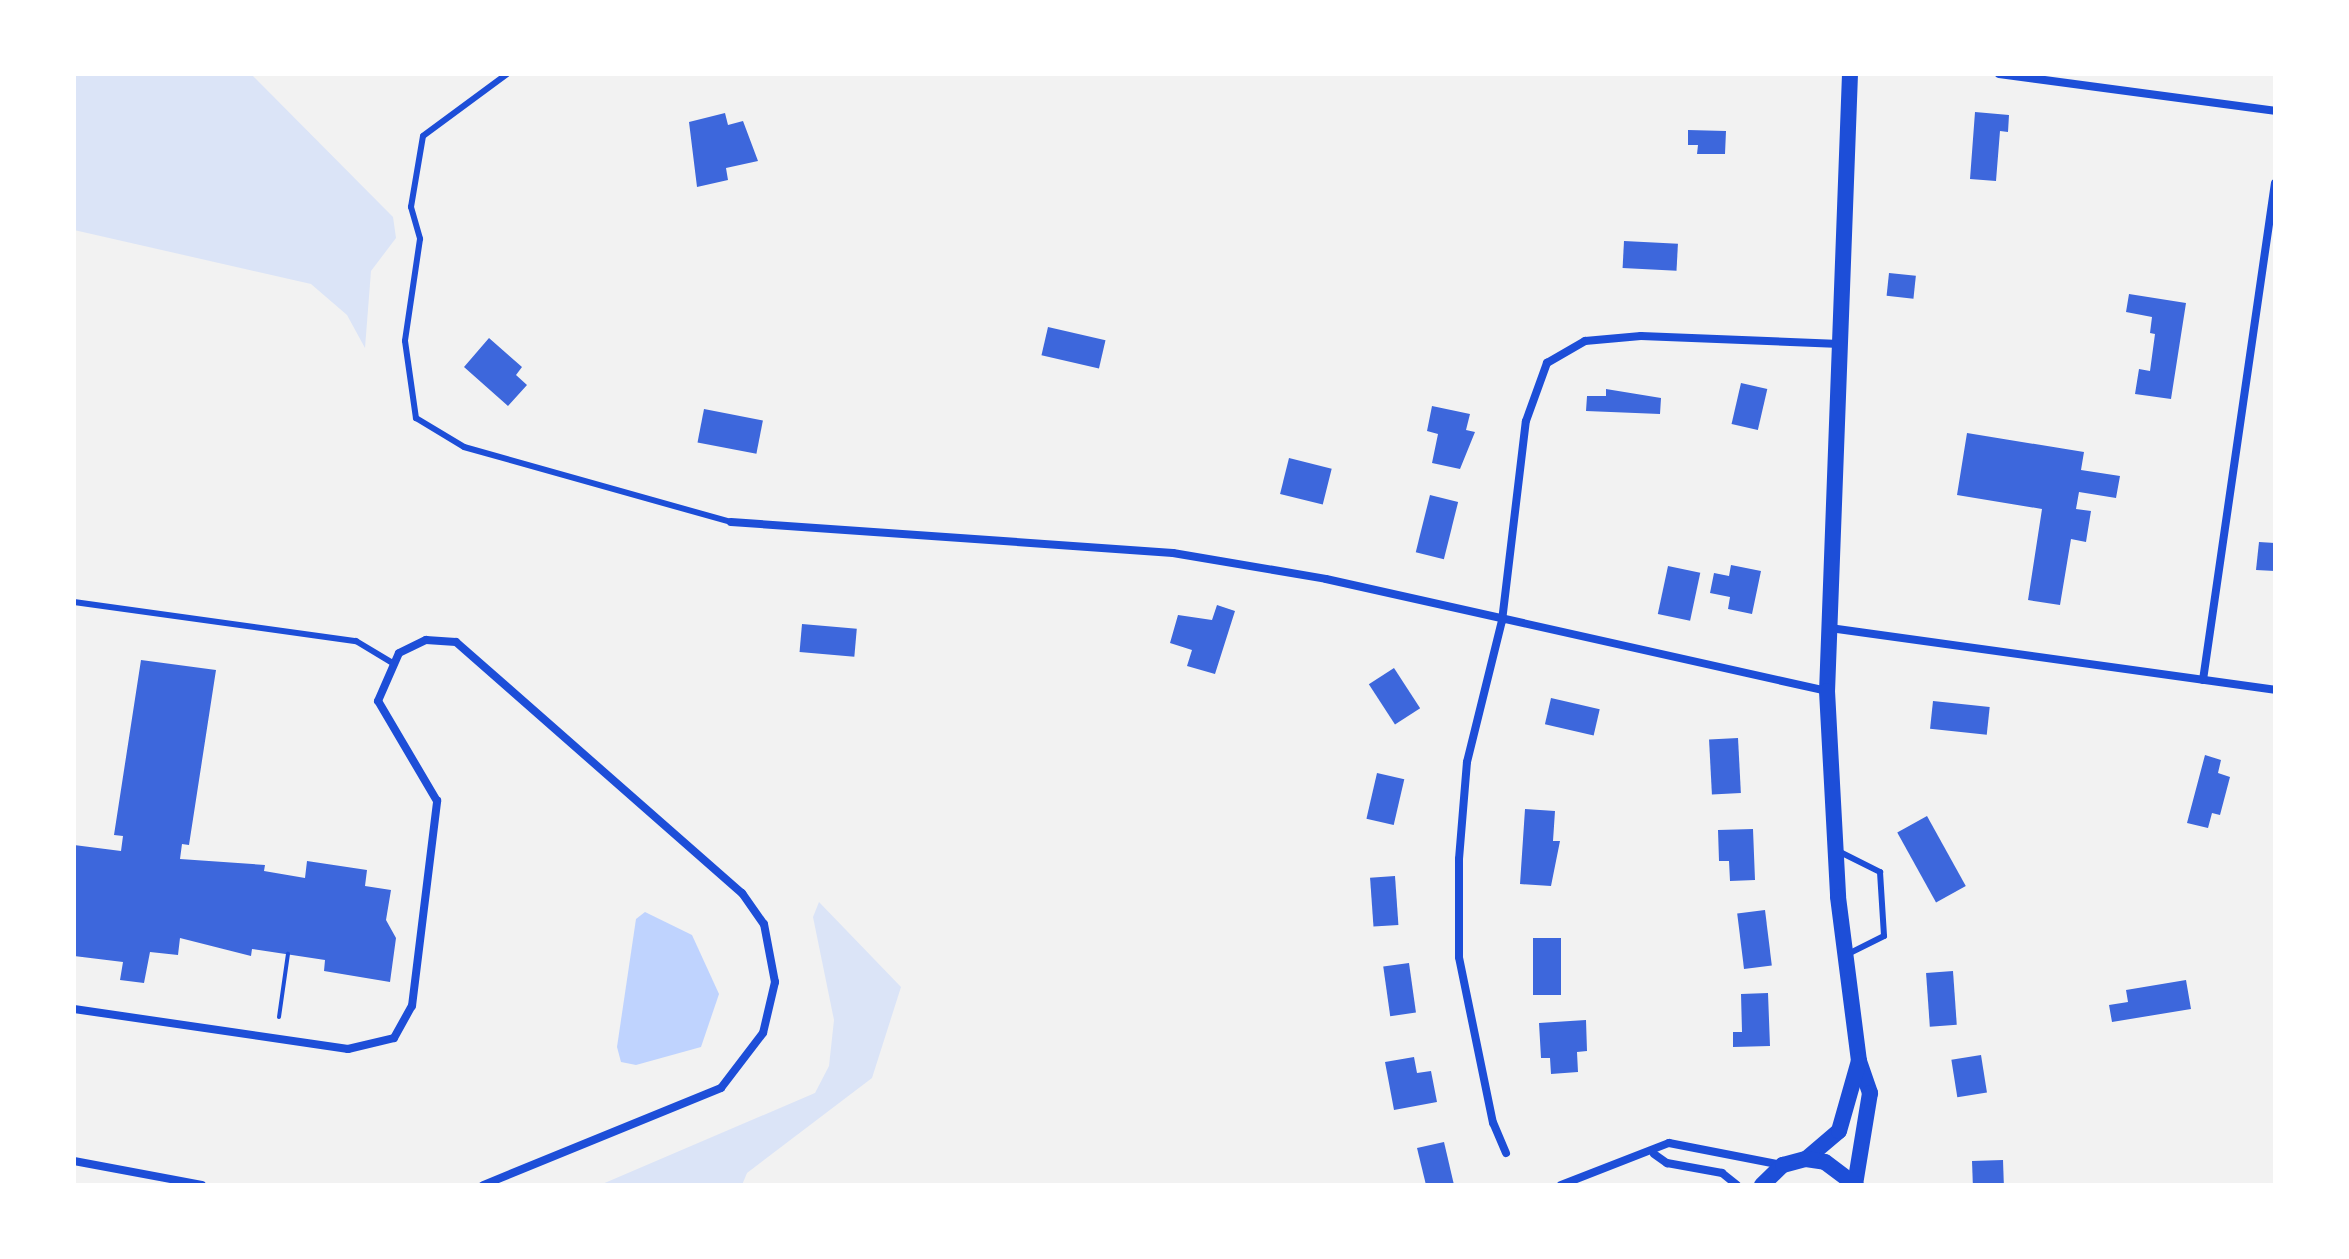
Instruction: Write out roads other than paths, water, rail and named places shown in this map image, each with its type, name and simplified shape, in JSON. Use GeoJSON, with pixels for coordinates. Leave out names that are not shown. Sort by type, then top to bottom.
{"type":"FeatureCollection","features":[{"type":"Feature","properties":{"kind":"main road"},"geometry":{"type":"LineString","coordinates":[[1762,1185],[1783,1165],[1806,1159],[1825,1162],[1856,1185],[1870,1093],[1859,1061],[1845,956],[1835,850],[1827,691],[1850,74]]}},
{"type":"Feature","properties":{"kind":"main road"},"geometry":{"type":"LineString","coordinates":[[1806,1159],[1839,1131],[1859,1061]]}},
{"type":"Feature","properties":{"kind":"street"},"geometry":{"type":"LineString","coordinates":[[1999,74],[2275,111]]}},
{"type":"Feature","properties":{"kind":"street"},"geometry":{"type":"LineString","coordinates":[[2203,680],[2275,183]]}},
{"type":"Feature","properties":{"kind":"street"},"geometry":{"type":"LineString","coordinates":[[1506,1153],[1493,1123],[1459,957],[1467,762],[1502,621],[1526,421],[1547,363],[1585,341],[1641,336],[1841,345]]}},
{"type":"Feature","properties":{"kind":"street"},"geometry":{"type":"LineString","coordinates":[[731,522],[1173,553],[1827,691]]}},
{"type":"Feature","properties":{"kind":"street"},"geometry":{"type":"LineString","coordinates":[[1829,628],[2275,690]]}},
{"type":"Feature","properties":{"kind":"street"},"geometry":{"type":"LineString","coordinates":[[74,1009],[348,1049],[381,1045],[402,1029],[438,823],[432,783],[381,716],[381,681],[391,662],[426,640],[470,650],[742,893],[764,924],[774,962],[763,1033],[721,1088],[483,1185]]}},
{"type":"Feature","properties":{"kind":"street"},"geometry":{"type":"LineString","coordinates":[[1561,1185],[1654,1154],[1669,1143],[1783,1165]]}},
{"type":"Feature","properties":{"kind":"street"},"geometry":{"type":"LineString","coordinates":[[1654,1154],[1667,1163],[1722,1173],[1737,1185]]}},
{"type":"Feature","properties":{"kind":"street"},"geometry":{"type":"LineString","coordinates":[[74,1161],[202,1185]]}},
{"type":"Feature","properties":{"kind":"lane"},"geometry":{"type":"LineString","coordinates":[[507,74],[423,136],[411,207],[420,239],[405,341],[416,418],[464,447],[731,522]]}},
{"type":"Feature","properties":{"kind":"lane"},"geometry":{"type":"LineString","coordinates":[[74,602],[356,641],[391,662]]}},
{"type":"Feature","properties":{"kind":"lane"},"geometry":{"type":"LineString","coordinates":[[1835,850],[1880,872],[1884,936],[1845,956]]}},
{"type":"Feature","properties":{"kind":"water"},"geometry":{"type":"Polygon","coordinates":[[[645,912],[692,935],[719,994],[701,1047],[636,1065],[621,1062],[617,1047],[636,919],[645,912]]]}}]}
